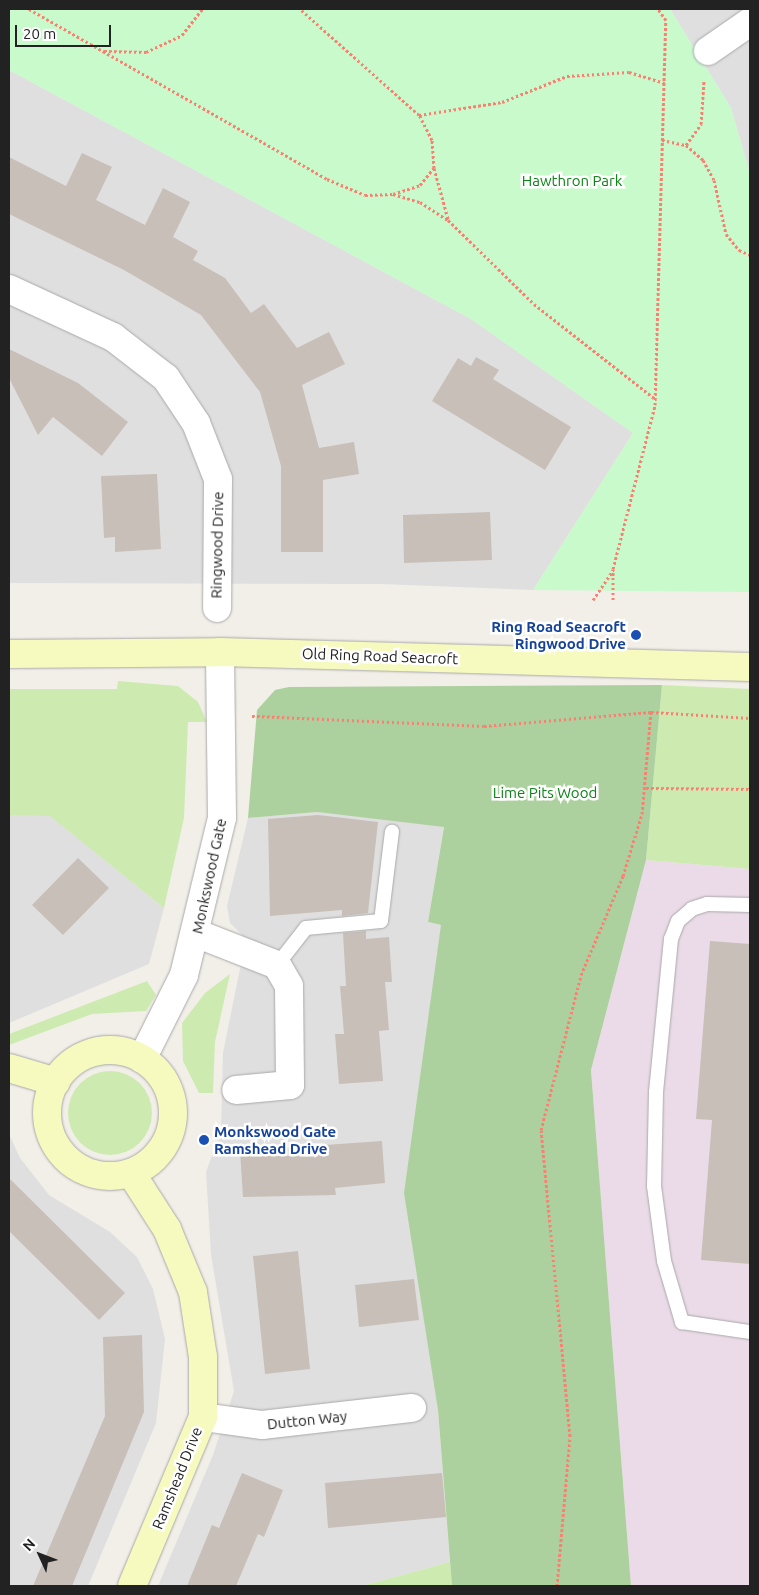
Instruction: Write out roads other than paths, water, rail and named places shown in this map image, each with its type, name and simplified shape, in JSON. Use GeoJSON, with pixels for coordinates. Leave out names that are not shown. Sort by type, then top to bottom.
{"type":"FeatureCollection","features":[{"type":"Feature","properties":{"kind":"street"},"geometry":{"type":"LineString","coordinates":[[708,51],[750,22]]}},
{"type":"Feature","properties":{"kind":"street","name":"Ringwood Drive"},"geometry":{"type":"LineString","coordinates":[[9,288],[113,337],[166,378],[196,423],[218,479],[216,608]]}},
{"type":"Feature","properties":{"kind":"street","name":"Old Ring Road Seacroft"},"geometry":{"type":"LineString","coordinates":[[9,654],[220,652],[750,667]]}},
{"type":"Feature","properties":{"kind":"street","name":"Monkswood Gate"},"geometry":{"type":"LineString","coordinates":[[142,1059],[170,1009],[198,934],[222,818],[220,652]]}},
{"type":"Feature","properties":{"kind":"street"},"geometry":{"type":"LineString","coordinates":[[198,934],[277,965],[289,986],[290,1085],[236,1090]]}},
{"type":"Feature","properties":{"kind":"street"},"geometry":{"type":"LineString","coordinates":[[122,1051],[142,1059],[165,1081],[174,1117],[161,1151],[131,1173],[95,1174],[63,1156],[48,1123],[56,1082],[73,1062],[88,1054],[122,1051]]}},
{"type":"Feature","properties":{"kind":"street"},"geometry":{"type":"LineString","coordinates":[[9,1068],[56,1082]]}},
{"type":"Feature","properties":{"kind":"street","name":"Ramshead Drive"},"geometry":{"type":"LineString","coordinates":[[131,1173],[167,1229],[193,1292],[203,1357],[203,1417],[132,1586]]}},
{"type":"Feature","properties":{"kind":"street","name":"Dutton Way"},"geometry":{"type":"LineString","coordinates":[[203,1417],[262,1425],[412,1408]]}},
{"type":"Feature","properties":{"kind":"lane"},"geometry":{"type":"LineString","coordinates":[[277,965],[306,928],[381,921],[392,832]]}},
{"type":"Feature","properties":{"kind":"lane"},"geometry":{"type":"LineString","coordinates":[[750,905],[707,904],[692,909],[678,921],[671,939],[656,1092],[654,1186],[664,1261],[682,1322],[750,1332]]}},
{"type":"Feature","properties":{"kind":"place","name":"Ring Road Seacroft Ringwood Drive"},"geometry":{"type":"Point","coordinates":[636,635]}},
{"type":"Feature","properties":{"kind":"place","name":"Monkswood Gate Ramshead Drive"},"geometry":{"type":"Point","coordinates":[204,1140]}},
{"type":"Feature","properties":{"kind":"park label","name":"Hawthron Park"},"geometry":{"type":"Point","coordinates":[572,181]}},
{"type":"Feature","properties":{"kind":"park label","name":"Lime Pits Wood"},"geometry":{"type":"Point","coordinates":[545,793]}}]}
